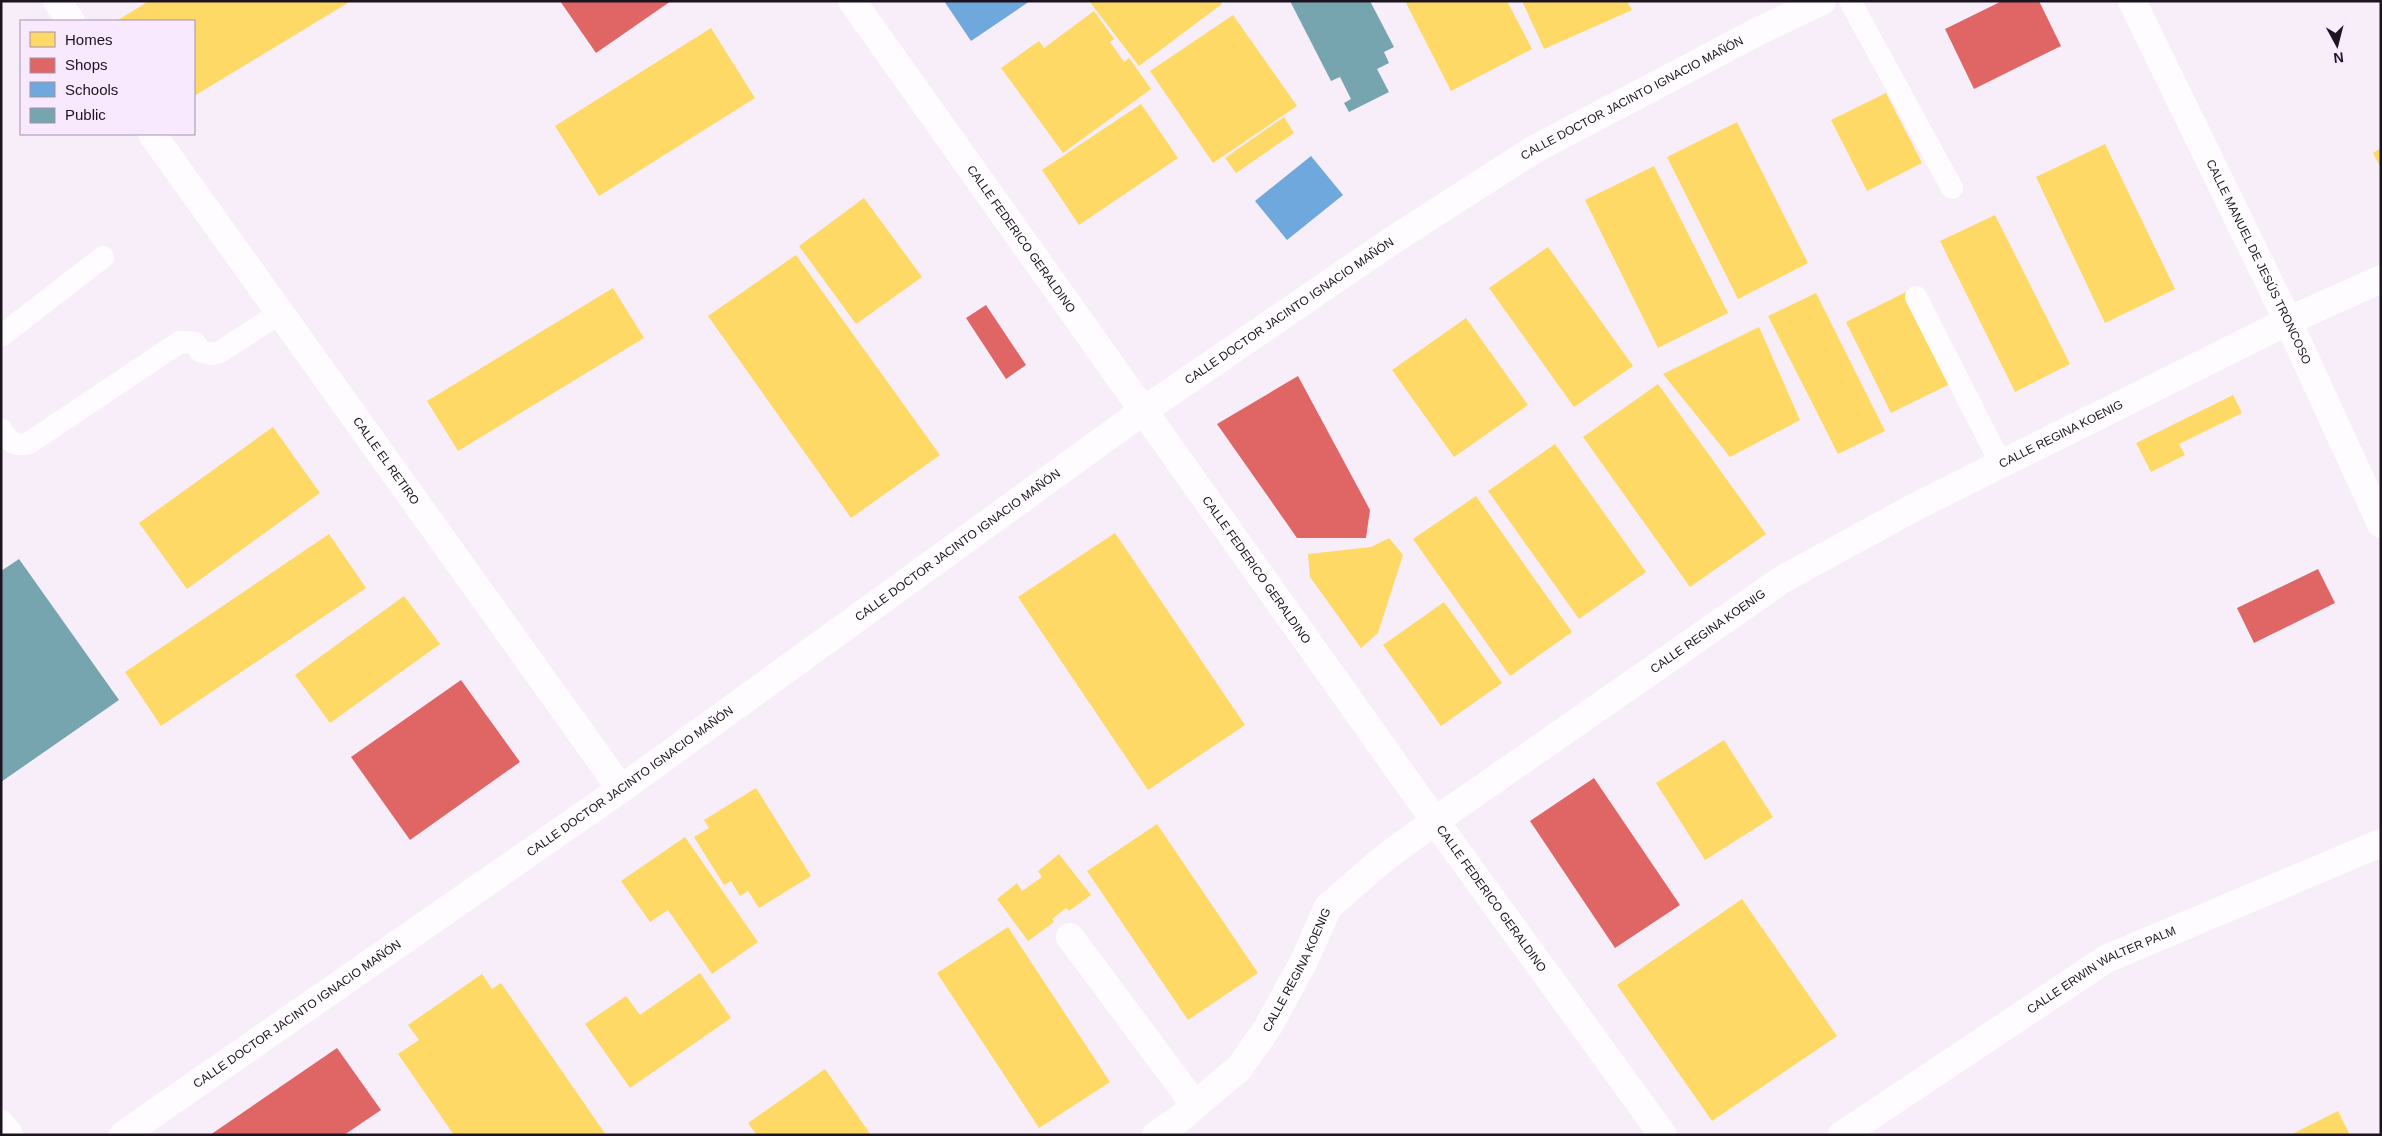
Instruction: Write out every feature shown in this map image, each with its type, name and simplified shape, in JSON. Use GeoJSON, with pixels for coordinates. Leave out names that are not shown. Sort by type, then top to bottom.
{"type":"FeatureCollection","features":[{"type":"Feature","properties":{"kind":"street"},"geometry":{"type":"LineString","coordinates":[[57,1],[70,20]]}},
{"type":"Feature","properties":{"kind":"street","name":"CALLE FEDERICO GERALDINO"},"geometry":{"type":"LineString","coordinates":[[852,1],[1435,821],[1663,1135]]}},
{"type":"Feature","properties":{"kind":"street","name":"CALLE DOCTOR JACINTO IGNACIO MAÑÓN"},"geometry":{"type":"LineString","coordinates":[[123,1135],[621,789],[1144,411],[1390,242],[1533,150],[1755,33],[1822,1]]}},
{"type":"Feature","properties":{"kind":"street","name":"CALLE MANUEL DE JESÚS TRONCOSO"},"geometry":{"type":"LineString","coordinates":[[2132,1],[2288,321],[2381,524]]}},
{"type":"Feature","properties":{"kind":"street","name":"CALLE EL RETIRO"},"geometry":{"type":"LineString","coordinates":[[153,135],[621,789]]}},
{"type":"Feature","properties":{"kind":"street","name":"CALLE REGINA KOENIG"},"geometry":{"type":"LineString","coordinates":[[1156,1135],[1240,1068],[1268,1027],[1304,961],[1328,907],[1382,860],[1435,821],[1783,579],[1915,507],[2288,321],[2381,279]]}},
{"type":"Feature","properties":{"kind":"street","name":"CALLE ERWIN WALTER PALM"},"geometry":{"type":"LineString","coordinates":[[1842,1135],[2106,958],[2381,843]]}},
{"type":"Feature","properties":{"kind":"street"},"geometry":{"type":"LineString","coordinates":[[1070,937],[1195,1105]]}},
{"type":"Feature","properties":{"kind":"street"},"geometry":{"type":"LineString","coordinates":[[1,1124],[9,1135]]}},
{"type":"Feature","properties":{"kind":"lane"},"geometry":{"type":"LineString","coordinates":[[1850,1],[1952,188]]}},
{"type":"Feature","properties":{"kind":"lane"},"geometry":{"type":"LineString","coordinates":[[1,336],[103,258]]}},
{"type":"Feature","properties":{"kind":"lane"},"geometry":{"type":"LineString","coordinates":[[1916,297],[2001,464]]}},
{"type":"Feature","properties":{"kind":"lane"},"geometry":{"type":"LineString","coordinates":[[1,429],[8,440],[20,446],[28,443],[180,342],[194,343],[201,352],[212,354],[220,352],[280,313]]}},
{"type":"Feature","properties":{"kind":"building: Homes"},"geometry":{"type":"Polygon","coordinates":[[[149,1],[351,1],[195,95],[195,20],[118,20],[149,1]]]}},
{"type":"Feature","properties":{"kind":"building: Homes"},"geometry":{"type":"Polygon","coordinates":[[[1089,1],[1220,1],[1222,4],[1139,66],[1089,1]]]}},
{"type":"Feature","properties":{"kind":"building: Homes"},"geometry":{"type":"Polygon","coordinates":[[[1405,1],[1507,1],[1532,49],[1451,91],[1405,1]]]}},
{"type":"Feature","properties":{"kind":"building: Homes"},"geometry":{"type":"Polygon","coordinates":[[[1522,1],[1627,1],[1632,10],[1544,49],[1522,1]]]}},
{"type":"Feature","properties":{"kind":"building: Homes"},"geometry":{"type":"Polygon","coordinates":[[[1094,11],[1114,39],[1110,42],[1124,62],[1129,58],[1151,89],[1063,153],[1001,68],[1039,41],[1044,48],[1094,11]]]}},
{"type":"Feature","properties":{"kind":"building: Homes"},"geometry":{"type":"Polygon","coordinates":[[[1233,15],[1297,106],[1213,163],[1150,71],[1233,15]]]}},
{"type":"Feature","properties":{"kind":"building: Homes"},"geometry":{"type":"Polygon","coordinates":[[[711,28],[755,98],[599,196],[555,126],[711,28]]]}},
{"type":"Feature","properties":{"kind":"building: Homes"},"geometry":{"type":"Polygon","coordinates":[[[1886,93],[1922,163],[1867,191],[1831,120],[1886,93]]]}},
{"type":"Feature","properties":{"kind":"building: Homes"},"geometry":{"type":"Polygon","coordinates":[[[1141,104],[1178,158],[1079,225],[1042,170],[1141,104]]]}},
{"type":"Feature","properties":{"kind":"building: Homes"},"geometry":{"type":"Polygon","coordinates":[[[1284,117],[1294,133],[1236,173],[1225,158],[1284,117]]]}},
{"type":"Feature","properties":{"kind":"building: Homes"},"geometry":{"type":"Polygon","coordinates":[[[1737,122],[1808,263],[1738,299],[1667,157],[1737,122]]]}},
{"type":"Feature","properties":{"kind":"building: Homes"},"geometry":{"type":"Polygon","coordinates":[[[2105,144],[2175,289],[2105,323],[2036,177],[2105,144]]]}},
{"type":"Feature","properties":{"kind":"building: Homes"},"geometry":{"type":"Polygon","coordinates":[[[2381,148],[2381,168],[2373,153],[2381,148]]]}},
{"type":"Feature","properties":{"kind":"building: Homes"},"geometry":{"type":"Polygon","coordinates":[[[1654,166],[1728,313],[1658,348],[1585,200],[1654,166]]]}},
{"type":"Feature","properties":{"kind":"building: Homes"},"geometry":{"type":"Polygon","coordinates":[[[864,198],[922,277],[856,324],[799,246],[864,198]]]}},
{"type":"Feature","properties":{"kind":"building: Homes"},"geometry":{"type":"Polygon","coordinates":[[[1995,215],[2070,364],[2015,392],[1940,241],[1995,215]]]}},
{"type":"Feature","properties":{"kind":"building: Homes"},"geometry":{"type":"Polygon","coordinates":[[[1548,247],[1633,366],[1574,407],[1489,288],[1548,247]]]}},
{"type":"Feature","properties":{"kind":"building: Homes"},"geometry":{"type":"Polygon","coordinates":[[[796,255],[940,455],[851,518],[708,316],[796,255]]]}},
{"type":"Feature","properties":{"kind":"building: Homes"},"geometry":{"type":"Polygon","coordinates":[[[613,288],[644,338],[458,451],[427,401],[613,288]]]}},
{"type":"Feature","properties":{"kind":"building: Homes"},"geometry":{"type":"Polygon","coordinates":[[[1906,292],[1952,383],[1891,413],[1846,322],[1906,292]]]}},
{"type":"Feature","properties":{"kind":"building: Homes"},"geometry":{"type":"Polygon","coordinates":[[[1816,293],[1885,431],[1838,454],[1768,316],[1816,293]]]}},
{"type":"Feature","properties":{"kind":"building: Homes"},"geometry":{"type":"Polygon","coordinates":[[[1466,318],[1528,405],[1454,457],[1392,370],[1466,318]]]}},
{"type":"Feature","properties":{"kind":"building: Homes"},"geometry":{"type":"Polygon","coordinates":[[[1759,327],[1800,420],[1730,457],[1663,374],[1759,327]]]}},
{"type":"Feature","properties":{"kind":"building: Homes"},"geometry":{"type":"Polygon","coordinates":[[[1658,384],[1766,534],[1690,587],[1583,437],[1658,384]]]}},
{"type":"Feature","properties":{"kind":"building: Homes"},"geometry":{"type":"Polygon","coordinates":[[[2233,395],[2242,413],[2179,444],[2185,455],[2151,472],[2136,443],[2233,395]]]}},
{"type":"Feature","properties":{"kind":"building: Homes"},"geometry":{"type":"Polygon","coordinates":[[[273,427],[320,493],[187,589],[139,523],[273,427]]]}},
{"type":"Feature","properties":{"kind":"building: Homes"},"geometry":{"type":"Polygon","coordinates":[[[1555,444],[1646,572],[1579,619],[1488,491],[1555,444]]]}},
{"type":"Feature","properties":{"kind":"building: Homes"},"geometry":{"type":"Polygon","coordinates":[[[1476,496],[1572,632],[1510,676],[1413,539],[1476,496]]]}},
{"type":"Feature","properties":{"kind":"building: Homes"},"geometry":{"type":"Polygon","coordinates":[[[1115,533],[1245,725],[1148,790],[1018,597],[1115,533]]]}},
{"type":"Feature","properties":{"kind":"building: Homes"},"geometry":{"type":"Polygon","coordinates":[[[329,534],[366,588],[161,726],[125,672],[329,534]]]}},
{"type":"Feature","properties":{"kind":"building: Homes"},"geometry":{"type":"Polygon","coordinates":[[[1389,538],[1403,555],[1378,633],[1361,648],[1310,577],[1308,554],[1371,547],[1389,538]]]}},
{"type":"Feature","properties":{"kind":"building: Homes"},"geometry":{"type":"Polygon","coordinates":[[[404,596],[440,644],[330,723],[295,675],[404,596]]]}},
{"type":"Feature","properties":{"kind":"building: Homes"},"geometry":{"type":"Polygon","coordinates":[[[1444,602],[1502,683],[1441,726],[1383,645],[1444,602]]]}},
{"type":"Feature","properties":{"kind":"building: Homes"},"geometry":{"type":"Polygon","coordinates":[[[1724,740],[1773,817],[1705,860],[1656,783],[1724,740]]]}},
{"type":"Feature","properties":{"kind":"building: Homes"},"geometry":{"type":"Polygon","coordinates":[[[756,788],[811,876],[759,908],[748,891],[740,896],[731,881],[724,885],[694,837],[709,828],[704,820],[756,788]]]}},
{"type":"Feature","properties":{"kind":"building: Homes"},"geometry":{"type":"Polygon","coordinates":[[[1157,824],[1258,973],[1188,1020],[1087,871],[1157,824]]]}},
{"type":"Feature","properties":{"kind":"building: Homes"},"geometry":{"type":"Polygon","coordinates":[[[685,837],[758,942],[712,974],[668,910],[650,922],[621,881],[685,837]]]}},
{"type":"Feature","properties":{"kind":"building: Homes"},"geometry":{"type":"Polygon","coordinates":[[[1059,854],[1091,895],[1069,911],[1066,908],[1052,919],[1054,922],[1028,941],[997,899],[1017,883],[1022,891],[1042,877],[1038,871],[1059,854]]]}},
{"type":"Feature","properties":{"kind":"building: Homes"},"geometry":{"type":"Polygon","coordinates":[[[1742,899],[1837,1036],[1712,1121],[1617,985],[1742,899]]]}},
{"type":"Feature","properties":{"kind":"building: Homes"},"geometry":{"type":"Polygon","coordinates":[[[1008,927],[1110,1082],[1039,1128],[937,973],[1008,927]]]}},
{"type":"Feature","properties":{"kind":"building: Homes"},"geometry":{"type":"Polygon","coordinates":[[[700,973],[731,1018],[630,1088],[585,1024],[626,996],[640,1015],[700,973]]]}},
{"type":"Feature","properties":{"kind":"building: Homes"},"geometry":{"type":"Polygon","coordinates":[[[482,974],[492,989],[501,983],[606,1135],[454,1135],[398,1054],[419,1040],[408,1025],[482,974]]]}},
{"type":"Feature","properties":{"kind":"building: Homes"},"geometry":{"type":"Polygon","coordinates":[[[825,1069],[871,1135],[757,1135],[748,1123],[825,1069]]]}},
{"type":"Feature","properties":{"kind":"building: Homes"},"geometry":{"type":"Polygon","coordinates":[[[2338,1111],[2350,1135],[2290,1135],[2338,1111]]]}},
{"type":"Feature","properties":{"kind":"building: Shops"},"geometry":{"type":"Polygon","coordinates":[[[560,1],[671,1],[596,53],[560,1]]]}},
{"type":"Feature","properties":{"kind":"building: Shops"},"geometry":{"type":"Polygon","coordinates":[[[2002,1],[2039,1],[2061,46],[1974,89],[1945,29],[2002,1]]]}},
{"type":"Feature","properties":{"kind":"building: Shops"},"geometry":{"type":"Polygon","coordinates":[[[986,305],[1026,365],[1006,379],[966,318],[986,305]]]}},
{"type":"Feature","properties":{"kind":"building: Shops"},"geometry":{"type":"Polygon","coordinates":[[[1298,376],[1370,510],[1366,538],[1297,538],[1217,424],[1298,376]]]}},
{"type":"Feature","properties":{"kind":"building: Shops"},"geometry":{"type":"Polygon","coordinates":[[[2318,569],[2335,603],[2254,643],[2237,608],[2318,569]]]}},
{"type":"Feature","properties":{"kind":"building: Shops"},"geometry":{"type":"Polygon","coordinates":[[[461,680],[520,762],[410,840],[351,757],[461,680]]]}},
{"type":"Feature","properties":{"kind":"building: Shops"},"geometry":{"type":"Polygon","coordinates":[[[1594,778],[1680,905],[1615,948],[1530,821],[1594,778]]]}},
{"type":"Feature","properties":{"kind":"building: Shops"},"geometry":{"type":"Polygon","coordinates":[[[337,1048],[381,1110],[344,1135],[210,1135],[337,1048]]]}},
{"type":"Feature","properties":{"kind":"building: Schools"},"geometry":{"type":"Polygon","coordinates":[[[944,1],[1030,1],[971,41],[944,1]]]}},
{"type":"Feature","properties":{"kind":"building: Schools"},"geometry":{"type":"Polygon","coordinates":[[[1311,156],[1343,195],[1287,240],[1255,201],[1311,156]]]}},
{"type":"Feature","properties":{"kind":"building: Public"},"geometry":{"type":"Polygon","coordinates":[[[1290,1],[1370,1],[1394,47],[1384,52],[1389,63],[1377,69],[1389,92],[1349,112],[1344,103],[1351,99],[1340,77],[1331,81],[1290,1]]]}},
{"type":"Feature","properties":{"kind":"building: Public"},"geometry":{"type":"Polygon","coordinates":[[[19,559],[119,700],[1,782],[1,571],[19,559]]]}}]}
